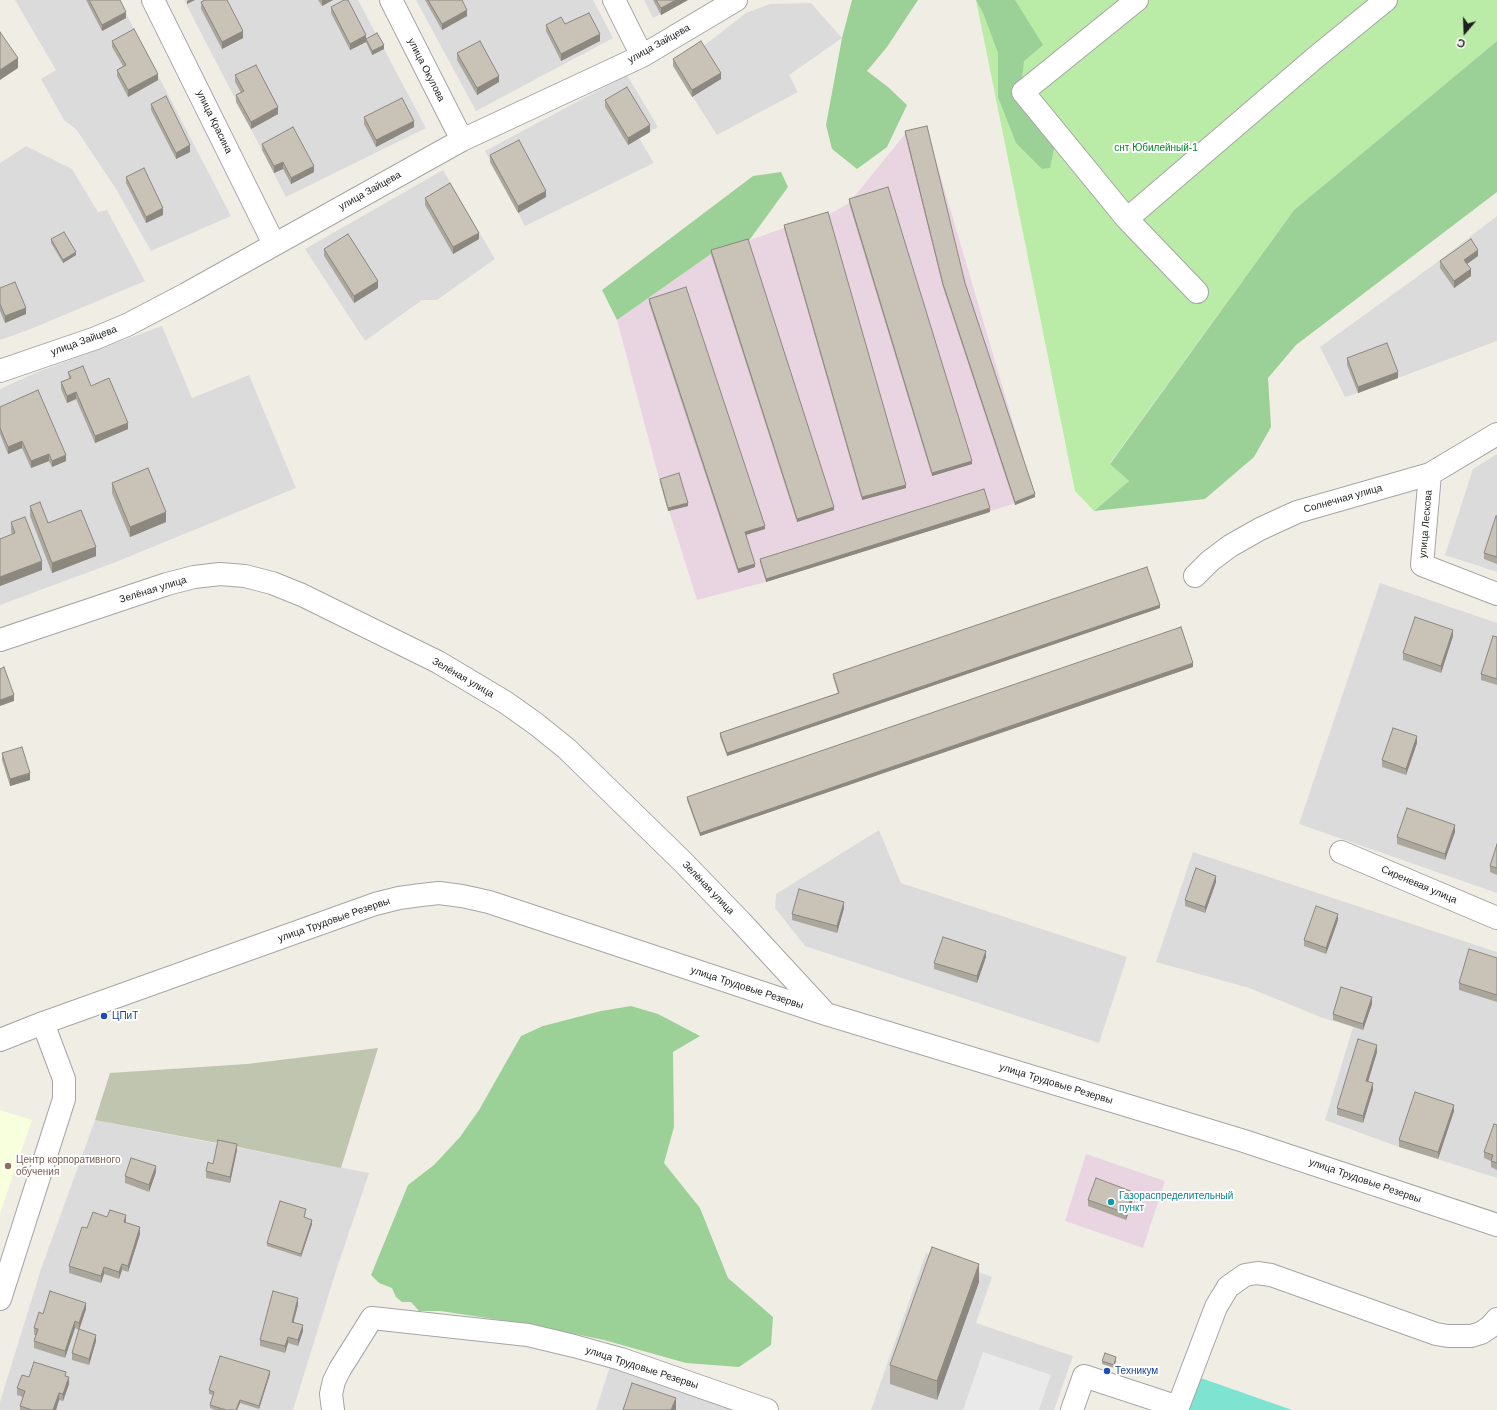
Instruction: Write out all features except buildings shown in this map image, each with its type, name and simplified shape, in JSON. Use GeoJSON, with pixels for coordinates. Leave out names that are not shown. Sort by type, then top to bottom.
{"type":"FeatureCollection","features":[{"type":"Feature","properties":{"kind":"street","name":"улица Красина"},"geometry":{"type":"LineString","coordinates":[[153,0],[274,244]]}},
{"type":"Feature","properties":{"kind":"street","name":"улица Окулова"},"geometry":{"type":"LineString","coordinates":[[391,0],[462,140]]}},
{"type":"Feature","properties":{"kind":"street"},"geometry":{"type":"LineString","coordinates":[[614,0],[642,56]]}},
{"type":"Feature","properties":{"kind":"street","name":"улица Зайцева"},"geometry":{"type":"LineString","coordinates":[[0,371],[96,338],[127,324],[462,140],[642,56],[736,0]]}},
{"type":"Feature","properties":{"kind":"street"},"geometry":{"type":"LineString","coordinates":[[1137,0],[1022,92],[1127,219],[1197,292]]}},
{"type":"Feature","properties":{"kind":"street"},"geometry":{"type":"LineString","coordinates":[[1127,219],[1316,57],[1386,0]]}},
{"type":"Feature","properties":{"kind":"street","name":"Солнечная улица"},"geometry":{"type":"LineString","coordinates":[[1195,576],[1210,561],[1245,537],[1297,512],[1430,474],[1497,434]]}},
{"type":"Feature","properties":{"kind":"street","name":"улица Лескова"},"geometry":{"type":"LineString","coordinates":[[1430,474],[1422,565],[1497,594]]}},
{"type":"Feature","properties":{"kind":"street","name":"Зелёная улица"},"geometry":{"type":"LineString","coordinates":[[0,640],[167,584],[194,577],[220,574],[245,576],[272,583],[302,595],[438,662],[494,695],[536,724],[567,749],[683,862],[826,1014]]}},
{"type":"Feature","properties":{"kind":"street","name":"Сиреневая улица"},"geometry":{"type":"LineString","coordinates":[[1340,852],[1497,918]]}},
{"type":"Feature","properties":{"kind":"street","name":"улица Трудовые Резервы"},"geometry":{"type":"LineString","coordinates":[[0,1040],[43,1023],[375,904],[399,898],[439,893],[489,902],[826,1014],[1244,1141],[1497,1225]]}},
{"type":"Feature","properties":{"kind":"street"},"geometry":{"type":"LineString","coordinates":[[0,1299],[64,1099],[64,1079],[43,1023]]}},
{"type":"Feature","properties":{"kind":"street"},"geometry":{"type":"LineString","coordinates":[[1072,1410],[1084,1376],[1178,1407],[1216,1307],[1228,1287],[1245,1275],[1272,1275],[1436,1334],[1448,1336],[1471,1336],[1481,1333],[1490,1327],[1497,1319]]}},
{"type":"Feature","properties":{"kind":"street","name":"улица Трудовые Резервы"},"geometry":{"type":"LineString","coordinates":[[333,1410],[331,1394],[334,1381],[372,1318],[528,1335],[621,1359],[767,1410]]}},
{"type":"Feature","properties":{"kind":"shaded area"},"geometry":{"type":"Polygon","coordinates":[[[15,0],[119,0],[231,216],[151,251],[116,189],[76,129],[64,120],[41,79],[56,70],[15,0]]]}},
{"type":"Feature","properties":{"kind":"shaded area"},"geometry":{"type":"Polygon","coordinates":[[[184,0],[358,0],[426,128],[286,197],[184,0]]]}},
{"type":"Feature","properties":{"kind":"shaded area"},"geometry":{"type":"Polygon","coordinates":[[[416,0],[593,0],[613,38],[476,111],[416,0]]]}},
{"type":"Feature","properties":{"kind":"shaded area"},"geometry":{"type":"Polygon","coordinates":[[[644,0],[688,0],[653,18],[644,0]]]}},
{"type":"Feature","properties":{"kind":"shaded area"},"geometry":{"type":"Polygon","coordinates":[[[811,3],[842,38],[789,75],[798,92],[717,135],[673,66],[701,48],[746,13],[770,4],[811,3]]]}},
{"type":"Feature","properties":{"kind":"shaded area"},"geometry":{"type":"Polygon","coordinates":[[[627,75],[658,127],[639,138],[654,163],[525,226],[485,151],[627,75]]]}},
{"type":"Feature","properties":{"kind":"shaded area"},"geometry":{"type":"Polygon","coordinates":[[[927,130],[1035,497],[766,582],[697,600],[660,482],[617,320],[711,254],[784,228],[828,215],[849,203],[905,134],[927,130]]]}},
{"type":"Feature","properties":{"kind":"shaded area"},"geometry":{"type":"Polygon","coordinates":[[[26,146],[72,169],[98,212],[107,210],[145,281],[31,329],[0,340],[0,163],[26,146]]]}},
{"type":"Feature","properties":{"kind":"shaded area"},"geometry":{"type":"Polygon","coordinates":[[[443,170],[495,259],[437,300],[422,300],[365,341],[305,249],[443,170]]]}},
{"type":"Feature","properties":{"kind":"shaded area"},"geometry":{"type":"Polygon","coordinates":[[[1497,216],[1497,341],[1345,397],[1320,347],[1432,266],[1497,216]]]}},
{"type":"Feature","properties":{"kind":"shaded area"},"geometry":{"type":"Polygon","coordinates":[[[162,326],[192,398],[249,375],[296,488],[116,562],[0,605],[0,389],[35,373],[162,326]]]}},
{"type":"Feature","properties":{"kind":"shaded area"},"geometry":{"type":"Polygon","coordinates":[[[1497,454],[1497,572],[1445,555],[1473,469],[1497,454]]]}},
{"type":"Feature","properties":{"kind":"shaded area"},"geometry":{"type":"Polygon","coordinates":[[[1380,583],[1497,623],[1497,893],[1299,824],[1380,583]]]}},
{"type":"Feature","properties":{"kind":"shaded area"},"geometry":{"type":"Polygon","coordinates":[[[879,830],[901,883],[1127,957],[1099,1043],[805,946],[775,908],[776,894],[879,830]]]}},
{"type":"Feature","properties":{"kind":"shaded area"},"geometry":{"type":"Polygon","coordinates":[[[1193,852],[1497,952],[1497,1178],[1399,1147],[1325,1120],[1353,1027],[1323,1018],[1249,988],[1156,962],[1193,852]]]}},
{"type":"Feature","properties":{"kind":"shaded area"},"geometry":{"type":"Polygon","coordinates":[[[378,1048],[341,1168],[95,1120],[110,1073],[247,1064],[378,1048]]]}},
{"type":"Feature","properties":{"kind":"shaded area","name":"Центр корпоративного обучения"},"geometry":{"type":"Polygon","coordinates":[[[0,1110],[32,1120],[0,1213],[0,1110]]]}},
{"type":"Feature","properties":{"kind":"shaded area"},"geometry":{"type":"Polygon","coordinates":[[[95,1120],[369,1173],[335,1274],[293,1410],[0,1410],[0,1402],[41,1269],[95,1120]]]}},
{"type":"Feature","properties":{"kind":"shaded area","name":"Газораспределительный пункт"},"geometry":{"type":"Polygon","coordinates":[[[1086,1154],[1165,1181],[1143,1248],[1065,1221],[1086,1154]]]}},
{"type":"Feature","properties":{"kind":"shaded area"},"geometry":{"type":"Polygon","coordinates":[[[926,1253],[992,1277],[976,1323],[1073,1356],[1054,1410],[871,1410],[926,1253]]]}},
{"type":"Feature","properties":{"kind":"shaded area"},"geometry":{"type":"Polygon","coordinates":[[[983,1352],[1051,1375],[1039,1410],[963,1410],[983,1352]]]}},
{"type":"Feature","properties":{"kind":"shaded area"},"geometry":{"type":"Polygon","coordinates":[[[611,1363],[736,1410],[596,1410],[611,1363]]]}},
{"type":"Feature","properties":{"kind":"shaded area"},"geometry":{"type":"Polygon","coordinates":[[[1198,1377],[1292,1410],[1187,1410],[1198,1377]]]}},
{"type":"Feature","properties":{"kind":"green space"},"geometry":{"type":"Polygon","coordinates":[[[852,0],[918,0],[887,47],[867,71],[888,87],[907,105],[887,147],[857,169],[832,149],[826,125],[842,38],[852,0]]]}},
{"type":"Feature","properties":{"kind":"green space","name":"снт Юбилейный-1"},"geometry":{"type":"Polygon","coordinates":[[[976,0],[1497,0],[1497,41],[1294,210],[1110,463],[1129,481],[1094,511],[1075,491],[976,0]]]}},
{"type":"Feature","properties":{"kind":"green space"},"geometry":{"type":"Polygon","coordinates":[[[976,0],[1015,0],[1043,45],[1024,61],[1022,78],[1034,120],[1055,144],[1050,168],[1042,169],[1016,143],[998,97],[998,53],[984,15],[976,0]]]}},
{"type":"Feature","properties":{"kind":"green space"},"geometry":{"type":"Polygon","coordinates":[[[1497,41],[1497,192],[1296,345],[1268,378],[1271,427],[1254,457],[1205,499],[1094,511],[1129,481],[1110,464],[1294,210],[1497,41]]]}},
{"type":"Feature","properties":{"kind":"green space"},"geometry":{"type":"Polygon","coordinates":[[[781,172],[788,187],[748,242],[711,254],[617,320],[602,290],[753,176],[781,172]]]}},
{"type":"Feature","properties":{"kind":"green space"},"geometry":{"type":"Polygon","coordinates":[[[631,1006],[658,1014],[700,1036],[673,1052],[674,1127],[664,1163],[700,1208],[728,1278],[773,1317],[771,1345],[739,1367],[686,1363],[604,1340],[527,1324],[440,1311],[419,1311],[411,1302],[402,1302],[396,1297],[392,1288],[379,1283],[371,1275],[408,1185],[434,1165],[460,1137],[479,1110],[521,1036],[543,1026],[601,1011],[631,1006]]]}},
{"type":"Feature","properties":{"kind":"place","name":"ЦПиТ"},"geometry":{"type":"Point","coordinates":[104,1016]}},
{"type":"Feature","properties":{"kind":"place","name":"Центр корпоративного обучения"},"geometry":{"type":"Point","coordinates":[8,1166]}},
{"type":"Feature","properties":{"kind":"place","name":"Газораспределительный пункт"},"geometry":{"type":"Point","coordinates":[1111,1202]}},
{"type":"Feature","properties":{"kind":"place","name":"Техникум"},"geometry":{"type":"Point","coordinates":[1107,1371]}}]}
